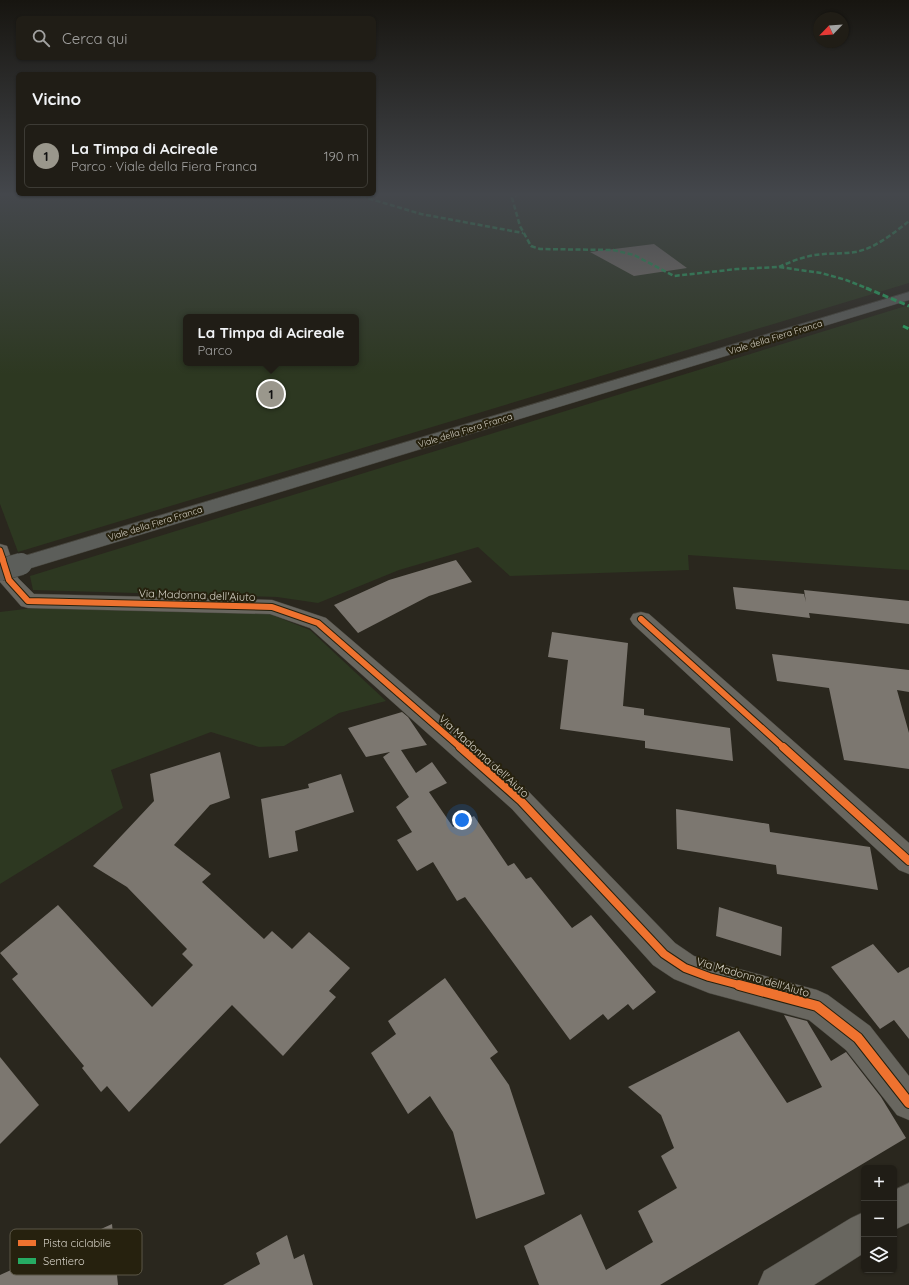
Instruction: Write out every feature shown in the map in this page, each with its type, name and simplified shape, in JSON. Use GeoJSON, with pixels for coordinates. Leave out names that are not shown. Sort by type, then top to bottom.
{"type":"FeatureCollection","features":[{"type":"Feature","properties":{"kind":"main road","name":"Viale della Fiera Franca"},"geometry":{"type":"LineString","coordinates":[[0,570],[909,296]]}},
{"type":"Feature","properties":{"kind":"street","name":"Via Madonna dell'Aiuto"},"geometry":{"type":"LineString","coordinates":[[0,550],[9,580],[28,601],[272,607],[318,624],[521,801],[664,954],[685,968],[709,977],[817,1006],[858,1038],[909,1103]]}},
{"type":"Feature","properties":{"kind":"street"},"geometry":{"type":"LineString","coordinates":[[641,619],[909,861]]}},
{"type":"Feature","properties":{"kind":"street"},"geometry":{"type":"LineString","coordinates":[[897,1210],[909,1202]]}},
{"type":"Feature","properties":{"kind":"street"},"geometry":{"type":"LineString","coordinates":[[778,1285],[861,1232]]}},
{"type":"Feature","properties":{"kind":"green space"},"geometry":{"type":"Polygon","coordinates":[[[0,254],[909,254],[909,283],[18,552],[0,504],[0,254]]]}},
{"type":"Feature","properties":{"kind":"green space"},"geometry":{"type":"Polygon","coordinates":[[[909,305],[909,570],[688,555],[689,570],[510,576],[478,547],[399,570],[318,603],[277,597],[33,590],[30,576],[909,305]]]}},
{"type":"Feature","properties":{"kind":"green space"},"geometry":{"type":"Polygon","coordinates":[[[33,608],[267,613],[310,630],[386,701],[339,713],[284,746],[259,747],[211,732],[111,770],[123,808],[0,884],[0,612],[33,608]]]}},
{"type":"Feature","properties":{"kind":"building"},"geometry":{"type":"Polygon","coordinates":[[[594,254],[668,254],[687,268],[634,276],[594,254]]]}},
{"type":"Feature","properties":{"kind":"building"},"geometry":{"type":"Polygon","coordinates":[[[456,560],[472,582],[429,596],[358,633],[334,605],[389,580],[456,560]]]}},
{"type":"Feature","properties":{"kind":"building"},"geometry":{"type":"Polygon","coordinates":[[[733,587],[804,594],[806,602],[804,590],[909,601],[909,624],[809,613],[810,618],[736,609],[733,587]]]}},
{"type":"Feature","properties":{"kind":"building"},"geometry":{"type":"Polygon","coordinates":[[[552,632],[628,643],[623,706],[644,709],[644,715],[730,728],[733,761],[645,748],[645,741],[560,729],[568,660],[548,657],[552,632]]]}},
{"type":"Feature","properties":{"kind":"building"},"geometry":{"type":"Polygon","coordinates":[[[772,654],[909,670],[909,692],[897,690],[909,733],[909,769],[844,760],[829,688],[777,681],[772,654]]]}},
{"type":"Feature","properties":{"kind":"building"},"geometry":{"type":"Polygon","coordinates":[[[402,712],[408,717],[427,745],[401,750],[416,773],[432,762],[447,783],[429,792],[453,827],[474,816],[508,866],[514,863],[526,879],[531,877],[572,928],[591,915],[656,992],[633,1010],[628,1004],[608,1020],[603,1014],[570,1040],[465,897],[457,901],[433,862],[417,871],[397,840],[412,832],[396,807],[409,797],[383,757],[390,752],[366,757],[348,728],[402,712]]]}},
{"type":"Feature","properties":{"kind":"building"},"geometry":{"type":"Polygon","coordinates":[[[220,752],[230,798],[210,805],[174,845],[211,874],[202,882],[264,939],[272,931],[292,949],[309,932],[350,968],[329,991],[336,997],[283,1056],[232,1005],[129,1112],[107,1086],[101,1092],[82,1068],[84,1066],[12,979],[18,974],[0,953],[58,905],[152,1007],[193,965],[182,954],[187,949],[127,887],[93,866],[154,801],[150,774],[220,752]]]}},
{"type":"Feature","properties":{"kind":"building"},"geometry":{"type":"Polygon","coordinates":[[[341,774],[354,812],[295,831],[298,851],[269,858],[261,799],[309,788],[308,784],[341,774]]]}},
{"type":"Feature","properties":{"kind":"building"},"geometry":{"type":"Polygon","coordinates":[[[676,809],[769,824],[770,832],[870,847],[878,890],[777,874],[776,865],[677,849],[676,809]]]}},
{"type":"Feature","properties":{"kind":"building"},"geometry":{"type":"Polygon","coordinates":[[[719,907],[782,927],[781,956],[716,936],[719,907]]]}},
{"type":"Feature","properties":{"kind":"building"},"geometry":{"type":"Polygon","coordinates":[[[873,944],[898,973],[909,967],[909,1039],[894,1020],[880,1029],[831,967],[873,944]]]}},
{"type":"Feature","properties":{"kind":"building"},"geometry":{"type":"Polygon","coordinates":[[[445,978],[498,1052],[490,1058],[509,1085],[545,1194],[476,1219],[453,1132],[430,1096],[408,1114],[371,1053],[396,1034],[388,1021],[445,978]]]}},
{"type":"Feature","properties":{"kind":"building"},"geometry":{"type":"Polygon","coordinates":[[[784,1015],[807,1021],[831,1061],[846,1052],[881,1097],[906,1138],[660,1285],[539,1285],[524,1246],[581,1214],[606,1270],[653,1242],[638,1211],[677,1188],[661,1156],[674,1148],[661,1115],[628,1087],[739,1031],[787,1103],[822,1087],[784,1015]]]}},
{"type":"Feature","properties":{"kind":"building"},"geometry":{"type":"Polygon","coordinates":[[[0,1057],[39,1105],[0,1144],[0,1057]]]}},
{"type":"Feature","properties":{"kind":"building"},"geometry":{"type":"Polygon","coordinates":[[[112,1224],[112,1229],[101,1229],[112,1224]]]}},
{"type":"Feature","properties":{"kind":"building"},"geometry":{"type":"Polygon","coordinates":[[[287,1235],[294,1259],[304,1254],[313,1285],[223,1285],[260,1264],[256,1253],[287,1235]]]}},
{"type":"Feature","properties":{"kind":"building"},"geometry":{"type":"Polygon","coordinates":[[[10,1270],[10,1275],[117,1275],[118,1285],[0,1285],[0,1275],[10,1270]]]}},
{"type":"Feature","properties":{"kind":"marked path"},"geometry":{"type":"LineString","coordinates":[[630,254],[648,261],[674,276],[737,269],[779,267],[821,273],[846,280],[909,306]]}},
{"type":"Feature","properties":{"kind":"marked path"},"geometry":{"type":"LineString","coordinates":[[779,267],[790,262],[815,255],[829,254]]}},
{"type":"Feature","properties":{"kind":"marked path"},"geometry":{"type":"LineString","coordinates":[[903,326],[909,329]]}},
{"type":"Feature","properties":{"kind":"cycle path"},"geometry":{"type":"LineString","coordinates":[[0,550],[9,580],[28,601],[272,607],[318,623],[521,801],[664,954],[685,968],[709,977],[817,1006],[858,1038],[909,1103]]}},
{"type":"Feature","properties":{"kind":"cycle path"},"geometry":{"type":"LineString","coordinates":[[641,619],[909,861]]}},
{"type":"Feature","properties":{"kind":"place","name":"La Timpa di Acireale"},"geometry":{"type":"Point","coordinates":[271,394]}}]}
